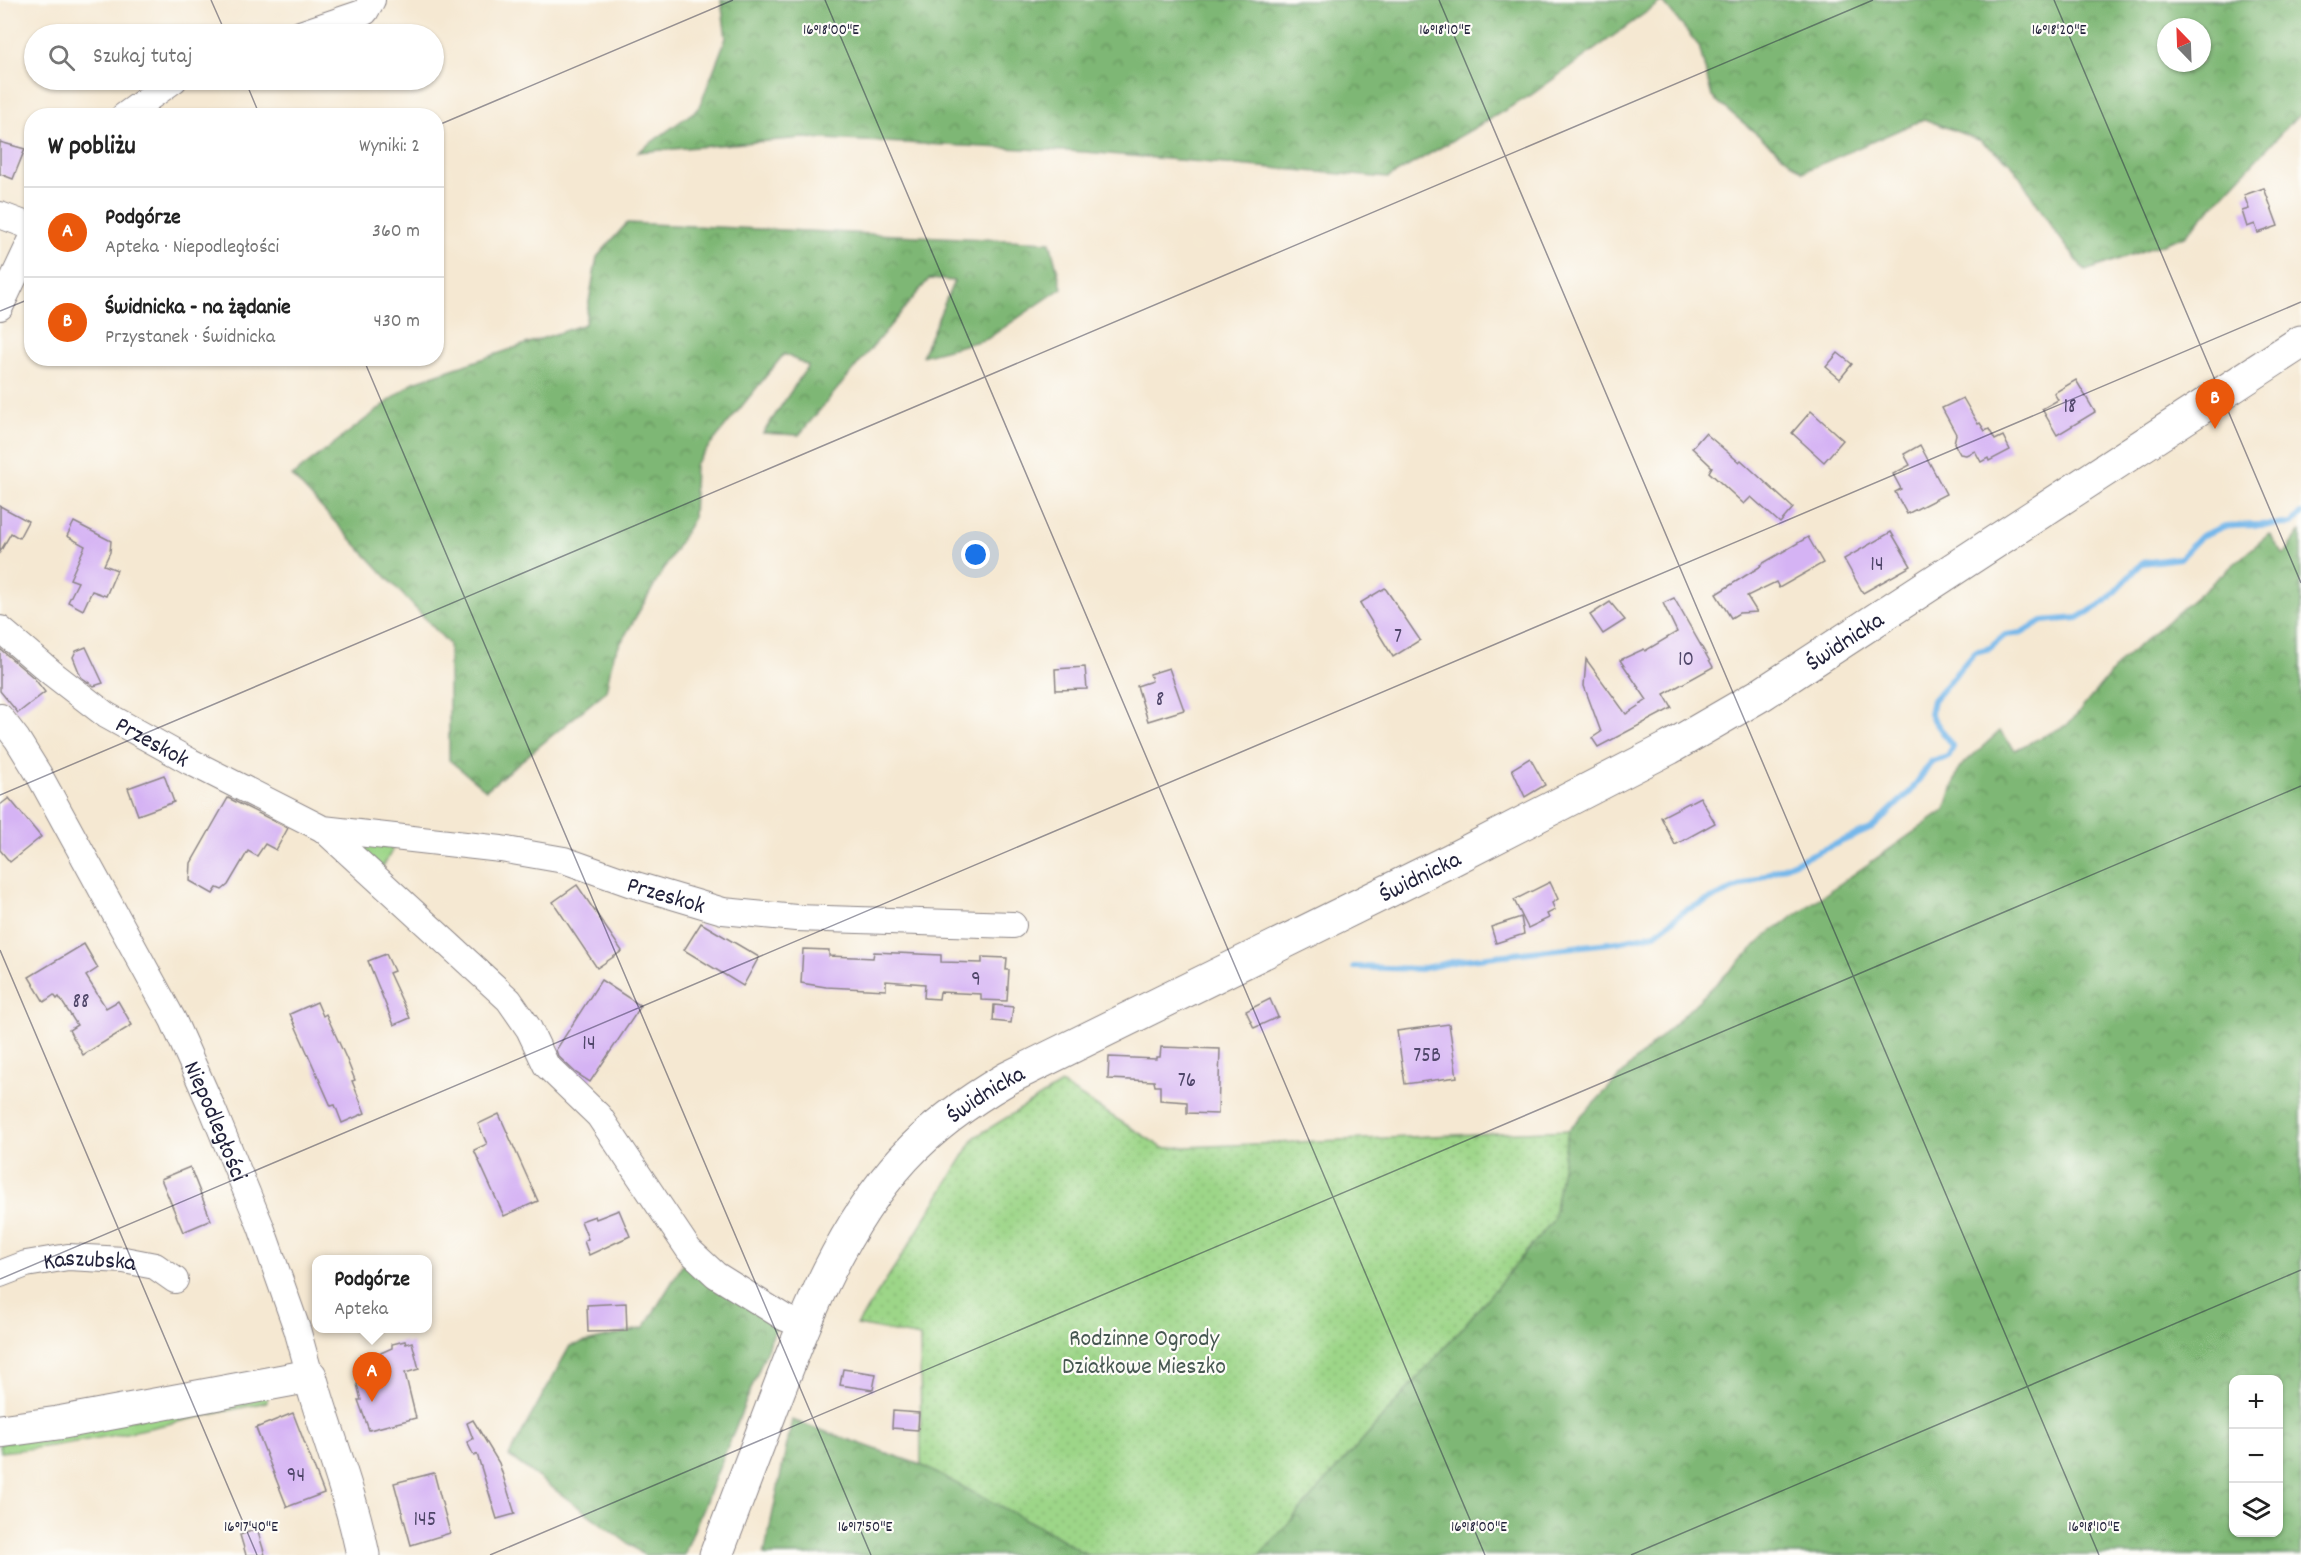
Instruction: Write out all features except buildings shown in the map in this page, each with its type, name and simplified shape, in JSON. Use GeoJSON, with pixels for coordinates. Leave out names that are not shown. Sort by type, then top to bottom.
{"type":"FeatureCollection","features":[{"type":"Feature","properties":{"kind":"main road","name":"Świdnicka"},"geometry":{"type":"LineString","coordinates":[[716,1555],[803,1325],[829,1268],[853,1226],[904,1157],[964,1104],[1008,1078],[1451,860],[1669,748],[1762,694],[2301,342]]}},
{"type":"Feature","properties":{"kind":"main road"},"geometry":{"type":"LineString","coordinates":[[0,1431],[58,1423],[310,1376]]}},
{"type":"Feature","properties":{"kind":"main road","name":"Niepodległości"},"geometry":{"type":"LineString","coordinates":[[310,1376],[322,1419],[340,1466],[363,1555]]}},
{"type":"Feature","properties":{"kind":"street"},"geometry":{"type":"LineString","coordinates":[[330,24],[365,12],[372,0]]}},
{"type":"Feature","properties":{"kind":"street"},"geometry":{"type":"LineString","coordinates":[[135,108],[160,90]]}},
{"type":"Feature","properties":{"kind":"street"},"geometry":{"type":"LineString","coordinates":[[0,215],[24,224]]}},
{"type":"Feature","properties":{"kind":"street"},"geometry":{"type":"LineString","coordinates":[[0,307],[24,256]]}},
{"type":"Feature","properties":{"kind":"street","name":"Przeskok"},"geometry":{"type":"LineString","coordinates":[[0,629],[106,715],[191,762],[322,829],[508,1000],[529,1029],[546,1065],[599,1116],[689,1250],[716,1275],[785,1318],[803,1325]]}},
{"type":"Feature","properties":{"kind":"street","name":"Niepodległości"},"geometry":{"type":"LineString","coordinates":[[0,717],[38,772],[173,1020],[261,1227],[297,1329],[310,1376]]}},
{"type":"Feature","properties":{"kind":"street","name":"Przeskok"},"geometry":{"type":"LineString","coordinates":[[322,829],[501,849],[564,860],[629,883],[723,911],[796,918],[1014,925]]}},
{"type":"Feature","properties":{"kind":"street","name":"Kaszubska"},"geometry":{"type":"LineString","coordinates":[[0,1274],[26,1264],[68,1257],[124,1260],[154,1266],[175,1280]]}},
{"type":"Feature","properties":{"kind":"green space"},"geometry":{"type":"Polygon","coordinates":[[[721,0],[2301,0],[2301,115],[2295,118],[2185,236],[2085,271],[2054,230],[2011,163],[1979,140],[1924,119],[1803,172],[1712,97],[1699,46],[1662,1],[1531,95],[1388,178],[1085,152],[803,138],[638,152],[699,108],[726,38],[721,0]]]}},
{"type":"Feature","properties":{"kind":"green space"},"geometry":{"type":"Polygon","coordinates":[[[627,223],[1050,242],[1062,288],[987,339],[922,356],[954,281],[929,279],[799,435],[763,433],[808,366],[784,354],[695,464],[693,519],[613,656],[606,691],[486,790],[449,760],[449,644],[292,476],[414,382],[585,324],[597,257],[627,223]]]}},
{"type":"Feature","properties":{"kind":"green space"},"geometry":{"type":"Polygon","coordinates":[[[2301,531],[2301,1555],[1260,1555],[1461,1329],[1553,1220],[1568,1130],[1627,1069],[1767,935],[1945,810],[1959,768],[2000,731],[2015,750],[2069,724],[2121,661],[2269,534],[2284,555],[2301,531]]]}},
{"type":"Feature","properties":{"kind":"green space"},"geometry":{"type":"Polygon","coordinates":[[[349,839],[391,847],[392,851],[382,868],[349,839]]]}},
{"type":"Feature","properties":{"kind":"green space","name":"Rodzinne Ogrody Działkowe Mieszko"},"geometry":{"type":"Polygon","coordinates":[[[1061,1084],[1163,1148],[1568,1130],[1553,1220],[1461,1329],[1260,1555],[1087,1555],[1048,1531],[921,1465],[920,1337],[857,1325],[975,1137],[1061,1084]]]}},
{"type":"Feature","properties":{"kind":"green space"},"geometry":{"type":"Polygon","coordinates":[[[683,1264],[778,1322],[684,1555],[644,1555],[509,1456],[570,1346],[644,1328],[683,1264]]]}},
{"type":"Feature","properties":{"kind":"green space"},"geometry":{"type":"Polygon","coordinates":[[[266,1395],[267,1402],[168,1424],[101,1438],[0,1452],[0,1443],[266,1395]]]}},
{"type":"Feature","properties":{"kind":"green space"},"geometry":{"type":"Polygon","coordinates":[[[792,1420],[921,1465],[1048,1531],[1087,1555],[764,1555],[792,1420]]]}},
{"type":"Feature","properties":{"kind":"waterway"},"geometry":{"type":"LineString","coordinates":[[1354,967],[1420,969],[1462,960],[1617,942],[1655,934],[1686,910],[1872,828],[1911,791],[1931,762],[1948,757],[1953,747],[1930,714],[1933,700],[1975,652],[1990,648],[2005,635],[2022,633],[2042,621],[2078,618],[2105,602],[2142,563],[2180,558],[2201,536],[2225,526],[2292,524],[2301,514]]}},
{"type":"Feature","properties":{"kind":"place","name":"Świdnicka - na żądanie"},"geometry":{"type":"Point","coordinates":[2215,429]}},
{"type":"Feature","properties":{"kind":"place","name":"Podgórze"},"geometry":{"type":"Point","coordinates":[372,1402]}}]}
